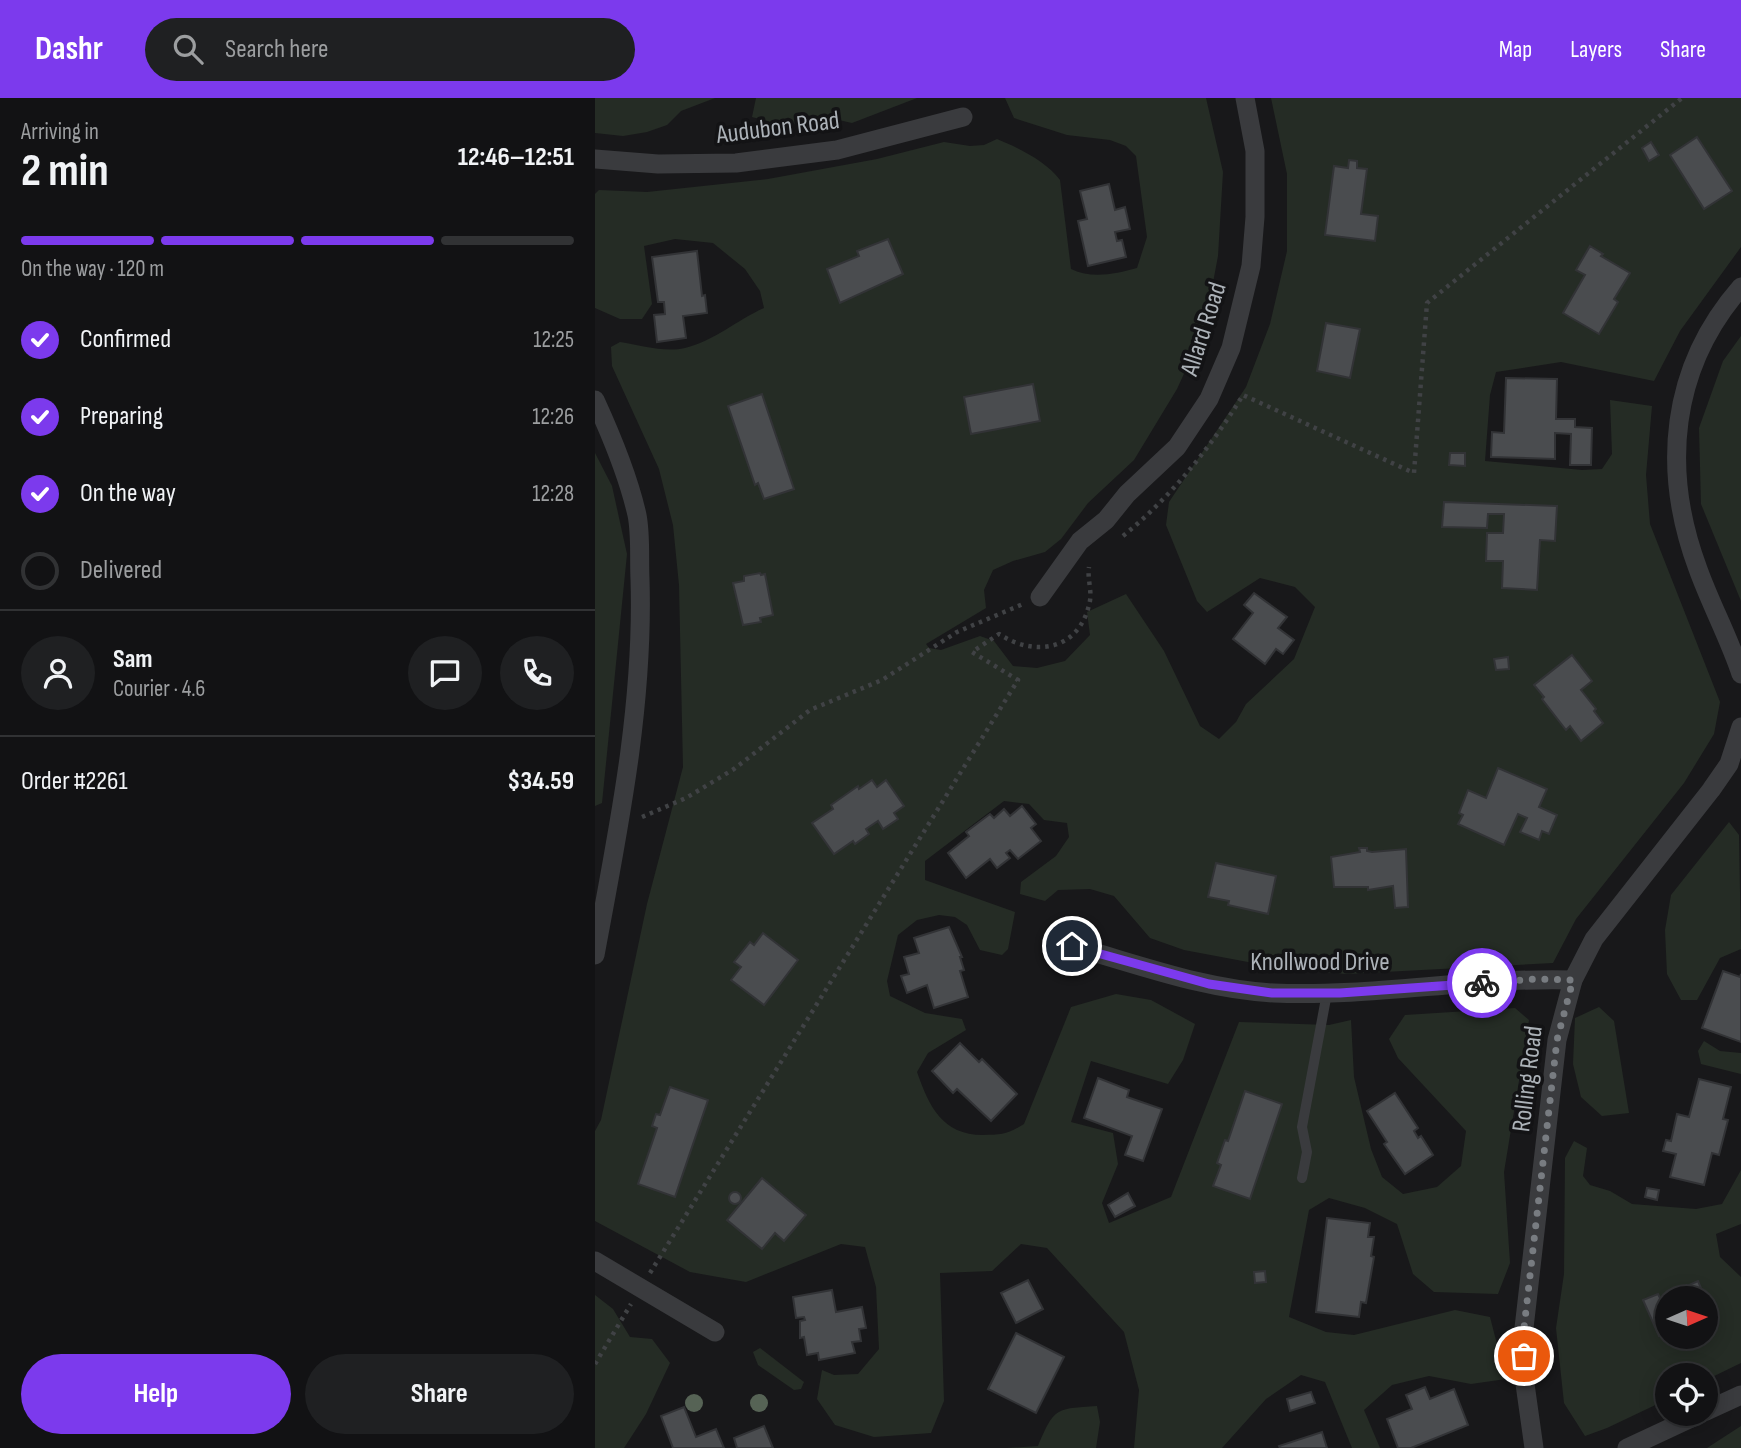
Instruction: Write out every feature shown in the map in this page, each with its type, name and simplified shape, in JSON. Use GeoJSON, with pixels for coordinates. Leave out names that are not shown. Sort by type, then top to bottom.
{"type":"FeatureCollection","features":[{"type":"Feature","properties":{"kind":"street","name":"Allard Road"},"geometry":{"type":"LineString","coordinates":[[1040,597],[1080,541],[1106,520],[1127,494],[1177,447],[1209,399],[1231,348],[1251,267],[1255,217],[1255,151],[1245,98]]}},
{"type":"Feature","properties":{"kind":"street","name":"Audubon Road"},"geometry":{"type":"LineString","coordinates":[[595,159],[658,164],[736,163],[837,150],[963,117]]}},
{"type":"Feature","properties":{"kind":"street"},"geometry":{"type":"LineString","coordinates":[[1741,287],[1706,334],[1689,377],[1678,423],[1675,472],[1698,568],[1741,674]]}},
{"type":"Feature","properties":{"kind":"street"},"geometry":{"type":"LineString","coordinates":[[595,400],[615,442],[638,517],[641,609],[636,715],[595,955]]}},
{"type":"Feature","properties":{"kind":"street","name":"Rolling Road"},"geometry":{"type":"LineString","coordinates":[[1534,1448],[1525,1384],[1524,1328],[1557,1040],[1573,980],[1594,939],[1729,764],[1741,727]]}},
{"type":"Feature","properties":{"kind":"street"},"geometry":{"type":"LineString","coordinates":[[595,846],[615,849]]}},
{"type":"Feature","properties":{"kind":"street","name":"Knollwood Drive"},"geometry":{"type":"LineString","coordinates":[[1072,946],[1209,984],[1272,993],[1327,993],[1537,979],[1573,980]]}},
{"type":"Feature","properties":{"kind":"street"},"geometry":{"type":"LineString","coordinates":[[595,1261],[715,1332]]}},
{"type":"Feature","properties":{"kind":"street"},"geometry":{"type":"LineString","coordinates":[[1718,1406],[1741,1395]]}},
{"type":"Feature","properties":{"kind":"street"},"geometry":{"type":"LineString","coordinates":[[1627,1448],[1674,1426]]}},
{"type":"Feature","properties":{"kind":"lane"},"geometry":{"type":"LineString","coordinates":[[1302,1178],[1307,1152],[1303,1126],[1327,993]]}},
{"type":"Feature","properties":{"kind":"path"},"geometry":{"type":"LineString","coordinates":[[1116,542],[1137,525],[1203,455],[1243,395],[1414,473],[1427,303],[1682,98]]}},
{"type":"Feature","properties":{"kind":"path"},"geometry":{"type":"LineString","coordinates":[[650,1274],[1018,680],[972,652],[999,634],[1026,648],[1042,648],[1070,637],[1082,624],[1089,606],[1091,593],[1088,573],[1092,561]]}},
{"type":"Feature","properties":{"kind":"path"},"geometry":{"type":"LineString","coordinates":[[618,828],[686,798],[734,769],[810,709],[882,680],[957,632],[1040,597]]}},
{"type":"Feature","properties":{"kind":"path"},"geometry":{"type":"LineString","coordinates":[[595,1364],[636,1297]]}},
{"type":"Feature","properties":{"kind":"shaded area"},"geometry":{"type":"Polygon","coordinates":[[[595,98],[715,98],[681,111],[667,125],[623,136],[595,133],[595,98]]]}},
{"type":"Feature","properties":{"kind":"shaded area"},"geometry":{"type":"Polygon","coordinates":[[[756,98],[917,98],[852,123],[830,118],[810,118],[798,124],[774,123],[752,117],[756,98]]]}},
{"type":"Feature","properties":{"kind":"shaded area"},"geometry":{"type":"Polygon","coordinates":[[[1005,98],[1206,98],[1223,172],[1218,256],[1204,330],[1177,389],[1134,460],[1088,503],[1061,539],[1045,552],[993,570],[984,590],[986,608],[926,644],[929,648],[941,650],[980,636],[994,641],[1013,666],[1037,668],[1065,661],[1090,635],[1087,612],[1126,594],[1164,651],[1200,726],[1219,739],[1236,722],[1246,704],[1294,659],[1315,607],[1295,587],[1260,578],[1207,612],[1197,601],[1166,525],[1169,502],[1246,387],[1270,324],[1287,251],[1287,174],[1271,98],[1741,98],[1741,247],[1680,331],[1654,381],[1561,362],[1496,372],[1490,395],[1485,461],[1582,470],[1602,469],[1612,454],[1610,400],[1652,406],[1646,475],[1650,524],[1720,702],[1714,734],[1684,783],[1576,919],[1553,963],[1346,974],[1274,967],[1184,950],[1150,938],[1114,896],[1090,889],[1058,890],[1045,901],[1020,894],[1021,882],[1056,856],[1069,837],[1067,823],[1044,820],[1029,804],[1004,801],[925,861],[925,880],[1015,912],[1008,949],[1002,955],[980,950],[967,925],[955,917],[939,915],[917,920],[898,935],[887,981],[890,996],[925,1013],[962,1019],[966,1030],[928,1053],[917,1072],[932,1107],[939,1116],[957,1130],[969,1134],[1000,1134],[1024,1124],[1071,1007],[1116,994],[1151,1000],[1195,1024],[1183,1060],[1168,1084],[1091,1061],[1071,1122],[1113,1133],[1118,1164],[1102,1203],[1109,1223],[1171,1197],[1239,1022],[1329,1025],[1351,1020],[1354,1077],[1371,1149],[1382,1177],[1403,1194],[1437,1187],[1461,1166],[1466,1131],[1398,1058],[1389,1039],[1405,1015],[1515,1008],[1529,1020],[1504,1172],[1510,1263],[1498,1294],[1434,1292],[1413,1274],[1397,1224],[1365,1208],[1329,1198],[1309,1210],[1289,1317],[1326,1332],[1354,1335],[1455,1310],[1490,1317],[1506,1379],[1471,1384],[1429,1376],[1392,1385],[1364,1410],[1380,1448],[1352,1448],[1325,1382],[1301,1375],[1266,1399],[1222,1448],[1134,1448],[1139,1390],[1124,1332],[1047,1248],[1021,1244],[992,1271],[940,1273],[944,1401],[931,1433],[874,1437],[835,1425],[817,1399],[822,1370],[834,1375],[858,1374],[879,1349],[876,1287],[865,1247],[841,1244],[746,1282],[690,1272],[595,1221],[595,1131],[601,1120],[647,904],[683,767],[679,585],[673,525],[659,469],[612,366],[611,347],[620,342],[661,349],[685,348],[706,340],[764,308],[760,291],[745,269],[713,243],[675,239],[644,246],[652,304],[642,319],[620,319],[595,308],[595,194],[599,190],[647,192],[768,179],[877,159],[944,142],[970,146],[984,145],[997,139],[1040,161],[1060,180],[1071,269],[1095,275],[1137,268],[1147,237],[1136,156],[1126,146],[1110,140],[1067,135],[1014,118],[1005,98]]]}},
{"type":"Feature","properties":{"kind":"shaded area"},"geometry":{"type":"Polygon","coordinates":[[[1741,336],[1741,601],[1701,504],[1699,428],[1723,361],[1741,336]]]}},
{"type":"Feature","properties":{"kind":"shaded area"},"geometry":{"type":"Polygon","coordinates":[[[595,453],[612,486],[627,554],[602,803],[595,806],[595,453]]]}},
{"type":"Feature","properties":{"kind":"shaded area"},"geometry":{"type":"Polygon","coordinates":[[[1729,822],[1739,835],[1741,949],[1720,958],[1697,1000],[1681,1000],[1667,974],[1665,930],[1671,895],[1729,822]]]}},
{"type":"Feature","properties":{"kind":"shaded area"},"geometry":{"type":"Polygon","coordinates":[[[1599,1007],[1614,1021],[1629,1113],[1602,1116],[1581,1097],[1573,1064],[1575,1018],[1599,1007]]]}},
{"type":"Feature","properties":{"kind":"shaded area"},"geometry":{"type":"Polygon","coordinates":[[[1704,1041],[1720,1051],[1741,1053],[1741,1074],[1701,1064],[1698,1051],[1704,1041]]]}},
{"type":"Feature","properties":{"kind":"shaded area"},"geometry":{"type":"Polygon","coordinates":[[[1574,1141],[1587,1148],[1583,1176],[1590,1185],[1610,1191],[1632,1204],[1696,1209],[1722,1204],[1741,1170],[1741,1224],[1716,1234],[1720,1257],[1741,1277],[1741,1363],[1718,1374],[1718,1363],[1655,1363],[1655,1405],[1585,1436],[1564,1403],[1556,1328],[1564,1274],[1565,1158],[1574,1141]]]}},
{"type":"Feature","properties":{"kind":"shaded area"},"geometry":{"type":"Polygon","coordinates":[[[595,1295],[613,1309],[630,1337],[652,1339],[670,1363],[646,1414],[624,1448],[595,1448],[595,1295]]]}},
{"type":"Feature","properties":{"kind":"shaded area"},"geometry":{"type":"Polygon","coordinates":[[[760,1348],[804,1382],[801,1389],[794,1390],[758,1365],[753,1352],[760,1348]]]}},
{"type":"Feature","properties":{"kind":"shaded area"},"geometry":{"type":"Polygon","coordinates":[[[1097,1406],[1100,1422],[1096,1448],[1006,1448],[1038,1446],[1048,1424],[1058,1413],[1072,1408],[1097,1406]]]}},
{"type":"Feature","properties":{"kind":"shaded area"},"geometry":{"type":"Polygon","coordinates":[[[1741,1426],[1741,1448],[1707,1448],[1741,1426]]]}},
{"type":"Feature","properties":{"kind":"building"},"geometry":{"type":"Polygon","coordinates":[[[1697,137],[1732,191],[1704,209],[1670,155],[1697,137]]]}},
{"type":"Feature","properties":{"kind":"building"},"geometry":{"type":"Polygon","coordinates":[[[1651,142],[1659,155],[1649,161],[1642,148],[1651,142]]]}},
{"type":"Feature","properties":{"kind":"building"},"geometry":{"type":"Polygon","coordinates":[[[1349,160],[1357,161],[1357,168],[1367,169],[1361,214],[1378,216],[1375,241],[1325,235],[1334,166],[1348,168],[1349,160]]]}},
{"type":"Feature","properties":{"kind":"building"},"geometry":{"type":"Polygon","coordinates":[[[1109,184],[1115,210],[1125,207],[1130,229],[1115,232],[1117,241],[1122,240],[1126,257],[1088,266],[1078,221],[1087,219],[1080,191],[1109,184]]]}},
{"type":"Feature","properties":{"kind":"building"},"geometry":{"type":"Polygon","coordinates":[[[888,239],[903,274],[840,303],[827,269],[859,256],[857,251],[888,239]]]}},
{"type":"Feature","properties":{"kind":"building"},"geometry":{"type":"Polygon","coordinates":[[[1590,246],[1603,254],[1601,256],[1630,273],[1614,299],[1618,302],[1599,334],[1563,313],[1585,275],[1576,270],[1590,246]]]}},
{"type":"Feature","properties":{"kind":"building"},"geometry":{"type":"Polygon","coordinates":[[[697,251],[702,296],[705,295],[707,313],[683,316],[686,338],[657,342],[654,315],[665,314],[664,302],[658,302],[652,257],[697,251]]]}},
{"type":"Feature","properties":{"kind":"building"},"geometry":{"type":"Polygon","coordinates":[[[1326,323],[1360,329],[1350,378],[1317,371],[1326,323]]]}},
{"type":"Feature","properties":{"kind":"building"},"geometry":{"type":"Polygon","coordinates":[[[1506,378],[1557,379],[1556,419],[1575,419],[1575,427],[1592,428],[1591,465],[1570,465],[1571,434],[1555,433],[1555,459],[1491,457],[1492,432],[1504,433],[1506,378]]]}},
{"type":"Feature","properties":{"kind":"building"},"geometry":{"type":"Polygon","coordinates":[[[1033,384],[1040,421],[971,434],[964,397],[1033,384]]]}},
{"type":"Feature","properties":{"kind":"building"},"geometry":{"type":"Polygon","coordinates":[[[762,394],[794,489],[764,499],[758,483],[755,485],[728,406],[762,394]]]}},
{"type":"Feature","properties":{"kind":"building"},"geometry":{"type":"Polygon","coordinates":[[[1450,453],[1465,453],[1465,466],[1449,465],[1450,453]]]}},
{"type":"Feature","properties":{"kind":"building"},"geometry":{"type":"Polygon","coordinates":[[[1444,502],[1557,506],[1555,541],[1540,540],[1537,590],[1502,588],[1503,561],[1486,561],[1487,533],[1503,533],[1504,514],[1488,514],[1487,528],[1442,527],[1444,502]]]}},
{"type":"Feature","properties":{"kind":"building"},"geometry":{"type":"Polygon","coordinates":[[[765,574],[773,615],[760,618],[761,622],[743,625],[733,583],[744,581],[744,576],[765,574]]]}},
{"type":"Feature","properties":{"kind":"building"},"geometry":{"type":"Polygon","coordinates":[[[1254,593],[1287,617],[1278,628],[1294,640],[1283,654],[1276,649],[1265,664],[1233,639],[1253,613],[1244,605],[1254,593]]]}},
{"type":"Feature","properties":{"kind":"building"},"geometry":{"type":"Polygon","coordinates":[[[1572,655],[1592,681],[1581,690],[1603,723],[1581,741],[1570,726],[1566,730],[1534,685],[1572,655]]]}},
{"type":"Feature","properties":{"kind":"building"},"geometry":{"type":"Polygon","coordinates":[[[1508,657],[1509,669],[1496,670],[1494,659],[1508,657]]]}},
{"type":"Feature","properties":{"kind":"building"},"geometry":{"type":"Polygon","coordinates":[[[1498,768],[1547,789],[1539,807],[1557,815],[1549,834],[1542,831],[1539,840],[1520,832],[1527,818],[1518,814],[1504,845],[1458,824],[1463,815],[1459,813],[1468,790],[1486,798],[1498,768]]]}},
{"type":"Feature","properties":{"kind":"building"},"geometry":{"type":"Polygon","coordinates":[[[872,780],[877,787],[886,780],[904,806],[894,813],[898,819],[883,829],[878,821],[866,829],[869,834],[834,854],[812,823],[833,809],[831,805],[858,786],[859,789],[872,780]]]}},
{"type":"Feature","properties":{"kind":"building"},"geometry":{"type":"Polygon","coordinates":[[[1022,806],[1036,824],[1031,828],[1041,841],[1018,859],[1010,850],[1006,853],[1010,858],[997,868],[990,859],[966,878],[948,853],[969,836],[966,832],[990,814],[994,818],[1004,809],[1010,816],[1022,806]]]}},
{"type":"Feature","properties":{"kind":"building"},"geometry":{"type":"Polygon","coordinates":[[[1359,848],[1367,848],[1367,851],[1372,852],[1406,849],[1408,907],[1395,908],[1393,886],[1368,890],[1368,887],[1334,887],[1331,857],[1360,852],[1359,848]]]}},
{"type":"Feature","properties":{"kind":"building"},"geometry":{"type":"Polygon","coordinates":[[[1216,863],[1276,876],[1268,914],[1228,905],[1229,901],[1208,897],[1216,863]]]}},
{"type":"Feature","properties":{"kind":"building"},"geometry":{"type":"Polygon","coordinates":[[[949,927],[962,957],[964,970],[960,971],[968,997],[934,1008],[927,985],[907,993],[901,976],[909,974],[904,957],[919,953],[914,938],[949,927]]]}},
{"type":"Feature","properties":{"kind":"building"},"geometry":{"type":"Polygon","coordinates":[[[763,933],[798,960],[764,1005],[731,980],[741,967],[734,962],[750,942],[754,945],[763,933]]]}},
{"type":"Feature","properties":{"kind":"building"},"geometry":{"type":"Polygon","coordinates":[[[1723,971],[1740,977],[1741,974],[1741,1042],[1702,1028],[1723,971]]]}},
{"type":"Feature","properties":{"kind":"building"},"geometry":{"type":"Polygon","coordinates":[[[960,1043],[979,1062],[982,1059],[1017,1094],[991,1121],[957,1089],[953,1093],[932,1071],[960,1043]]]}},
{"type":"Feature","properties":{"kind":"building"},"geometry":{"type":"Polygon","coordinates":[[[1098,1078],[1129,1090],[1127,1097],[1162,1109],[1143,1161],[1125,1155],[1132,1136],[1084,1118],[1098,1078]]]}},
{"type":"Feature","properties":{"kind":"building"},"geometry":{"type":"Polygon","coordinates":[[[1699,1079],[1731,1087],[1723,1119],[1728,1120],[1719,1155],[1712,1153],[1704,1185],[1670,1177],[1676,1154],[1663,1151],[1666,1140],[1671,1141],[1677,1114],[1689,1117],[1699,1079]]]}},
{"type":"Feature","properties":{"kind":"building"},"geometry":{"type":"Polygon","coordinates":[[[670,1087],[708,1100],[675,1197],[638,1184],[657,1128],[652,1126],[656,1114],[660,1115],[670,1087]]]}},
{"type":"Feature","properties":{"kind":"building"},"geometry":{"type":"Polygon","coordinates":[[[1245,1091],[1282,1104],[1250,1199],[1213,1186],[1221,1165],[1217,1163],[1225,1140],[1228,1141],[1245,1091]]]}},
{"type":"Feature","properties":{"kind":"building"},"geometry":{"type":"Polygon","coordinates":[[[1395,1093],[1418,1128],[1414,1131],[1418,1138],[1421,1136],[1433,1155],[1405,1174],[1384,1144],[1387,1142],[1367,1111],[1395,1093]]]}},
{"type":"Feature","properties":{"kind":"building"},"geometry":{"type":"Polygon","coordinates":[[[762,1178],[806,1215],[784,1241],[775,1233],[762,1249],[727,1220],[762,1178]]]}},
{"type":"Feature","properties":{"kind":"building"},"geometry":{"type":"Polygon","coordinates":[[[1647,1188],[1659,1190],[1657,1200],[1645,1197],[1647,1188]]]}},
{"type":"Feature","properties":{"kind":"building"},"geometry":{"type":"Polygon","coordinates":[[[735,1192],[741,1198],[735,1204],[729,1198],[735,1192]]]}},
{"type":"Feature","properties":{"kind":"building"},"geometry":{"type":"Polygon","coordinates":[[[1128,1193],[1135,1206],[1115,1217],[1108,1205],[1128,1193]]]}},
{"type":"Feature","properties":{"kind":"building"},"geometry":{"type":"Polygon","coordinates":[[[1327,1218],[1370,1223],[1368,1237],[1374,1237],[1371,1256],[1374,1257],[1366,1303],[1361,1302],[1359,1317],[1316,1312],[1327,1218]]]}},
{"type":"Feature","properties":{"kind":"building"},"geometry":{"type":"Polygon","coordinates":[[[1265,1271],[1266,1282],[1255,1283],[1254,1272],[1265,1271]]]}},
{"type":"Feature","properties":{"kind":"building"},"geometry":{"type":"Polygon","coordinates":[[[1028,1280],[1043,1309],[1016,1323],[1001,1293],[1028,1280]]]}},
{"type":"Feature","properties":{"kind":"building"},"geometry":{"type":"Polygon","coordinates":[[[1698,1281],[1700,1286],[1687,1286],[1698,1281]]]}},
{"type":"Feature","properties":{"kind":"building"},"geometry":{"type":"Polygon","coordinates":[[[832,1290],[836,1312],[862,1307],[866,1328],[859,1329],[861,1341],[852,1342],[855,1353],[819,1360],[818,1353],[807,1355],[804,1337],[800,1338],[800,1321],[805,1320],[804,1317],[796,1318],[793,1297],[832,1290]]]}},
{"type":"Feature","properties":{"kind":"building"},"geometry":{"type":"Polygon","coordinates":[[[1655,1295],[1655,1327],[1643,1300],[1655,1295]]]}},
{"type":"Feature","properties":{"kind":"building"},"geometry":{"type":"Polygon","coordinates":[[[1016,1333],[1064,1357],[1036,1413],[988,1389],[1016,1333]]]}},
{"type":"Feature","properties":{"kind":"building"},"geometry":{"type":"Polygon","coordinates":[[[1425,1387],[1430,1399],[1454,1389],[1468,1425],[1411,1448],[1398,1448],[1387,1419],[1412,1409],[1406,1395],[1425,1387]]]}},
{"type":"Feature","properties":{"kind":"building"},"geometry":{"type":"Polygon","coordinates":[[[1311,1392],[1315,1403],[1290,1411],[1287,1399],[1311,1392]]]}},
{"type":"Feature","properties":{"kind":"building"},"geometry":{"type":"Polygon","coordinates":[[[684,1407],[696,1437],[716,1429],[724,1448],[673,1448],[661,1416],[684,1407]]]}},
{"type":"Feature","properties":{"kind":"building"},"geometry":{"type":"Polygon","coordinates":[[[764,1426],[773,1448],[737,1448],[734,1438],[764,1426]]]}},
{"type":"Feature","properties":{"kind":"building"},"geometry":{"type":"Polygon","coordinates":[[[1322,1432],[1327,1448],[1279,1446],[1322,1432]]]}},
{"type":"Feature","properties":{"kind":"way so far"},"geometry":{"type":"LineString","coordinates":[[1482,983],[1537,979],[1573,980],[1557,1040],[1524,1328],[1524,1356]]}},
{"type":"Feature","properties":{"kind":"route"},"geometry":{"type":"LineString","coordinates":[[1072,946],[1209,984],[1272,993],[1340,993],[1482,983]]}}]}
